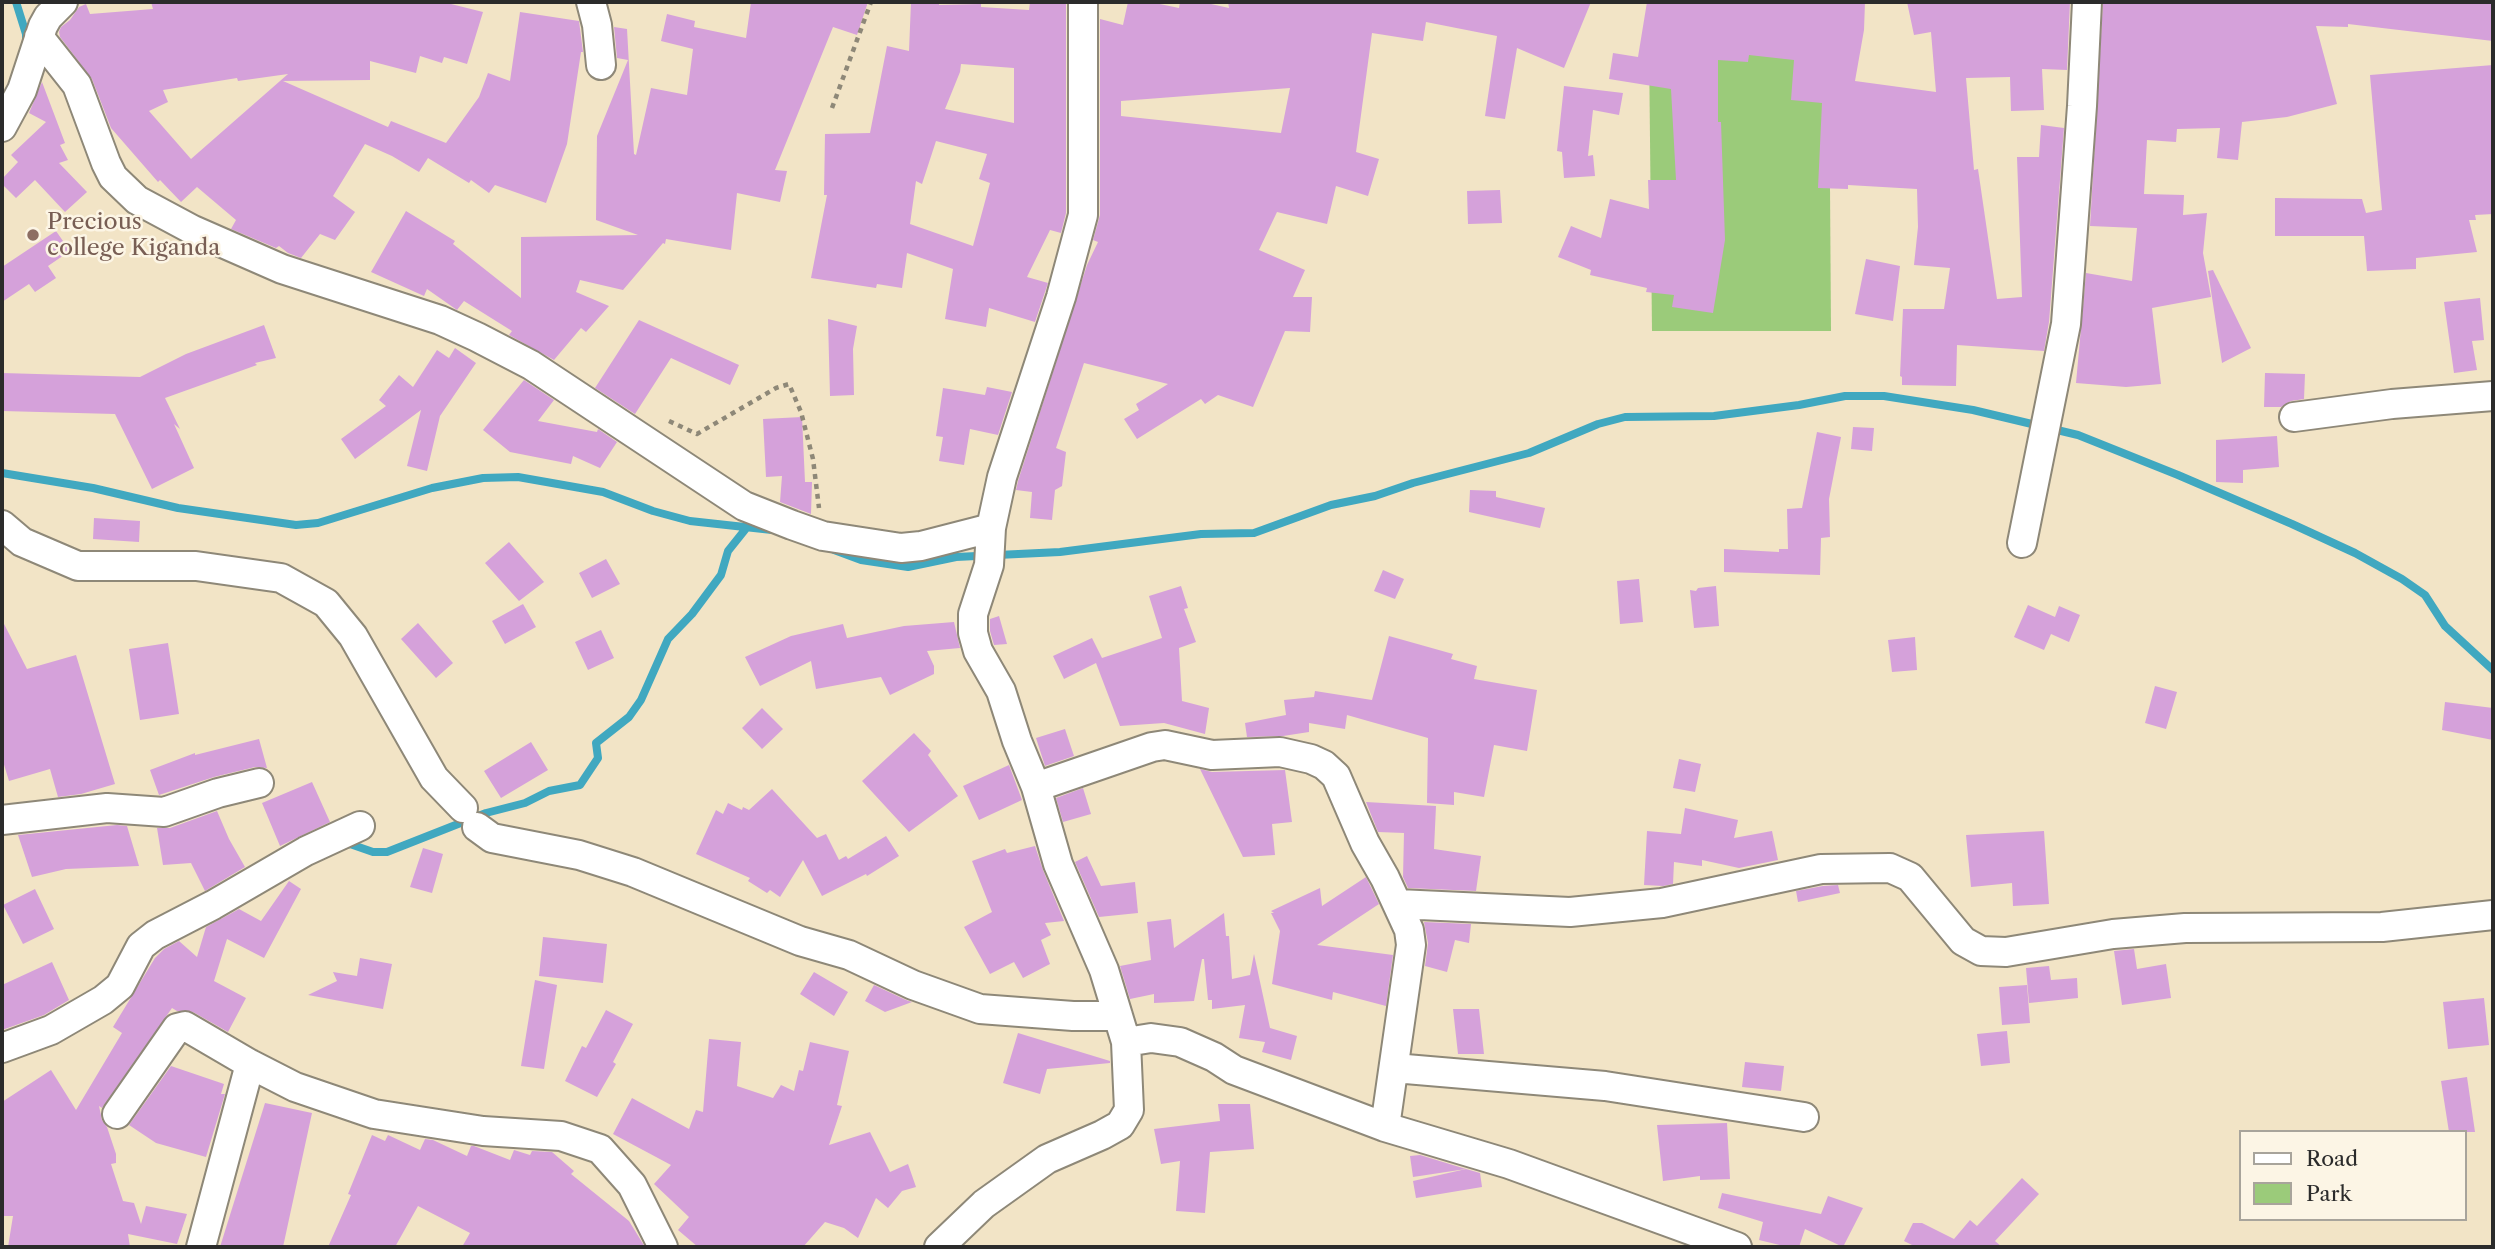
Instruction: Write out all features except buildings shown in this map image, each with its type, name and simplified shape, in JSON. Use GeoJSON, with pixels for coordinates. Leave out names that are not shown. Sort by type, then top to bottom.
{"type":"FeatureCollection","features":[{"type":"Feature","properties":{"kind":"street"},"geometry":{"type":"LineString","coordinates":[[591,2],[597,25],[601,65]]}},
{"type":"Feature","properties":{"kind":"street"},"geometry":{"type":"LineString","coordinates":[[939,1247],[984,1204],[1046,1159],[1120,1125],[1129,1110],[1122,1029],[1104,970],[1058,864],[1037,787],[1017,741],[1001,691],[978,651],[973,633],[973,614],[990,545],[1002,477],[1060,297],[1083,215],[1083,2]]}},
{"type":"Feature","properties":{"kind":"street"},"geometry":{"type":"LineString","coordinates":[[2022,543],[2066,324],[2087,2]]}},
{"type":"Feature","properties":{"kind":"street"},"geometry":{"type":"LineString","coordinates":[[47,14],[106,163],[113,177],[137,200],[193,230],[282,269],[440,320],[477,337],[531,365],[744,506],[823,536],[901,548],[990,545]]}},
{"type":"Feature","properties":{"kind":"street"},"geometry":{"type":"LineString","coordinates":[[2,127],[22,90],[47,14]]}},
{"type":"Feature","properties":{"kind":"street"},"geometry":{"type":"LineString","coordinates":[[2294,417],[2392,404],[2493,396]]}},
{"type":"Feature","properties":{"kind":"street"},"geometry":{"type":"LineString","coordinates":[[2,524],[22,542],[78,566],[196,566],[281,578],[326,603],[353,636],[435,778],[470,818],[492,838],[579,855],[634,872],[800,941],[849,955],[913,985],[980,1009],[1073,1016],[1151,1038],[1180,1042],[1214,1057],[1234,1070],[1385,1127],[1509,1164],[1737,1247]]}},
{"type":"Feature","properties":{"kind":"street"},"geometry":{"type":"LineString","coordinates":[[1037,787],[1152,747],[1165,745],[1212,755],[1280,752],[1311,759],[1324,765],[1336,776],[1365,844],[1409,930],[1411,945],[1385,1127]]}},
{"type":"Feature","properties":{"kind":"street"},"geometry":{"type":"LineString","coordinates":[[2,820],[107,808],[164,812],[218,793],[259,783]]}},
{"type":"Feature","properties":{"kind":"street"},"geometry":{"type":"LineString","coordinates":[[2,1048],[51,1030],[103,1000],[120,986],[141,946],[155,934],[213,905],[306,851],[360,826]]}},
{"type":"Feature","properties":{"kind":"street"},"geometry":{"type":"LineString","coordinates":[[1398,904],[1570,912],[1662,903],[1821,869],[1890,868],[1910,877],[1963,941],[1981,951],[2006,951],[2113,934],[2185,928],[2382,927],[2493,915]]}},
{"type":"Feature","properties":{"kind":"street"},"geometry":{"type":"LineString","coordinates":[[117,1114],[177,1028],[185,1026],[295,1087],[374,1114],[483,1131],[561,1136],[600,1149],[632,1185],[663,1247]]}},
{"type":"Feature","properties":{"kind":"street"},"geometry":{"type":"LineString","coordinates":[[201,1247],[250,1064]]}},
{"type":"Feature","properties":{"kind":"street"},"geometry":{"type":"LineString","coordinates":[[1394,1068],[1605,1086],[1804,1117]]}},
{"type":"Feature","properties":{"kind":"path"},"geometry":{"type":"LineString","coordinates":[[832,108],[872,2]]}},
{"type":"Feature","properties":{"kind":"path"},"geometry":{"type":"LineString","coordinates":[[632,431],[649,432],[659,416],[697,434],[776,388],[789,384],[801,412],[813,458],[823,536]]}},
{"type":"Feature","properties":{"kind":"green space"},"geometry":{"type":"Polygon","coordinates":[[[1649,43],[1829,43],[1831,331],[1652,331],[1649,43]]]}},
{"type":"Feature","properties":{"kind":"waterway"},"geometry":{"type":"LineString","coordinates":[[16,2],[26,34],[26,43]]}},
{"type":"Feature","properties":{"kind":"waterway"},"geometry":{"type":"LineString","coordinates":[[834,550],[861,560],[908,567],[956,557],[1060,552],[1201,534],[1254,533],[1331,505],[1375,496],[1413,483],[1529,453],[1598,424],[1625,417],[1714,416],[1845,396],[1884,396],[1973,410],[2078,435],[2292,524],[2355,553],[2425,595],[2445,626],[2493,670]]}},
{"type":"Feature","properties":{"kind":"waterway"},"geometry":{"type":"LineString","coordinates":[[2,473],[93,488],[178,508],[296,525],[318,523],[432,488],[483,478],[518,477],[603,492],[653,511],[690,521],[772,530]]}},
{"type":"Feature","properties":{"kind":"waterway"},"geometry":{"type":"LineString","coordinates":[[343,845],[350,844],[373,852],[387,852],[486,813],[525,803],[549,791],[580,785],[598,758],[596,743],[629,717],[641,700],[668,639],[692,614],[721,575],[728,551],[748,526]]}},
{"type":"Feature","properties":{"kind":"place","name":"Precious college Kiganda"},"geometry":{"type":"Point","coordinates":[33,235]}}]}
